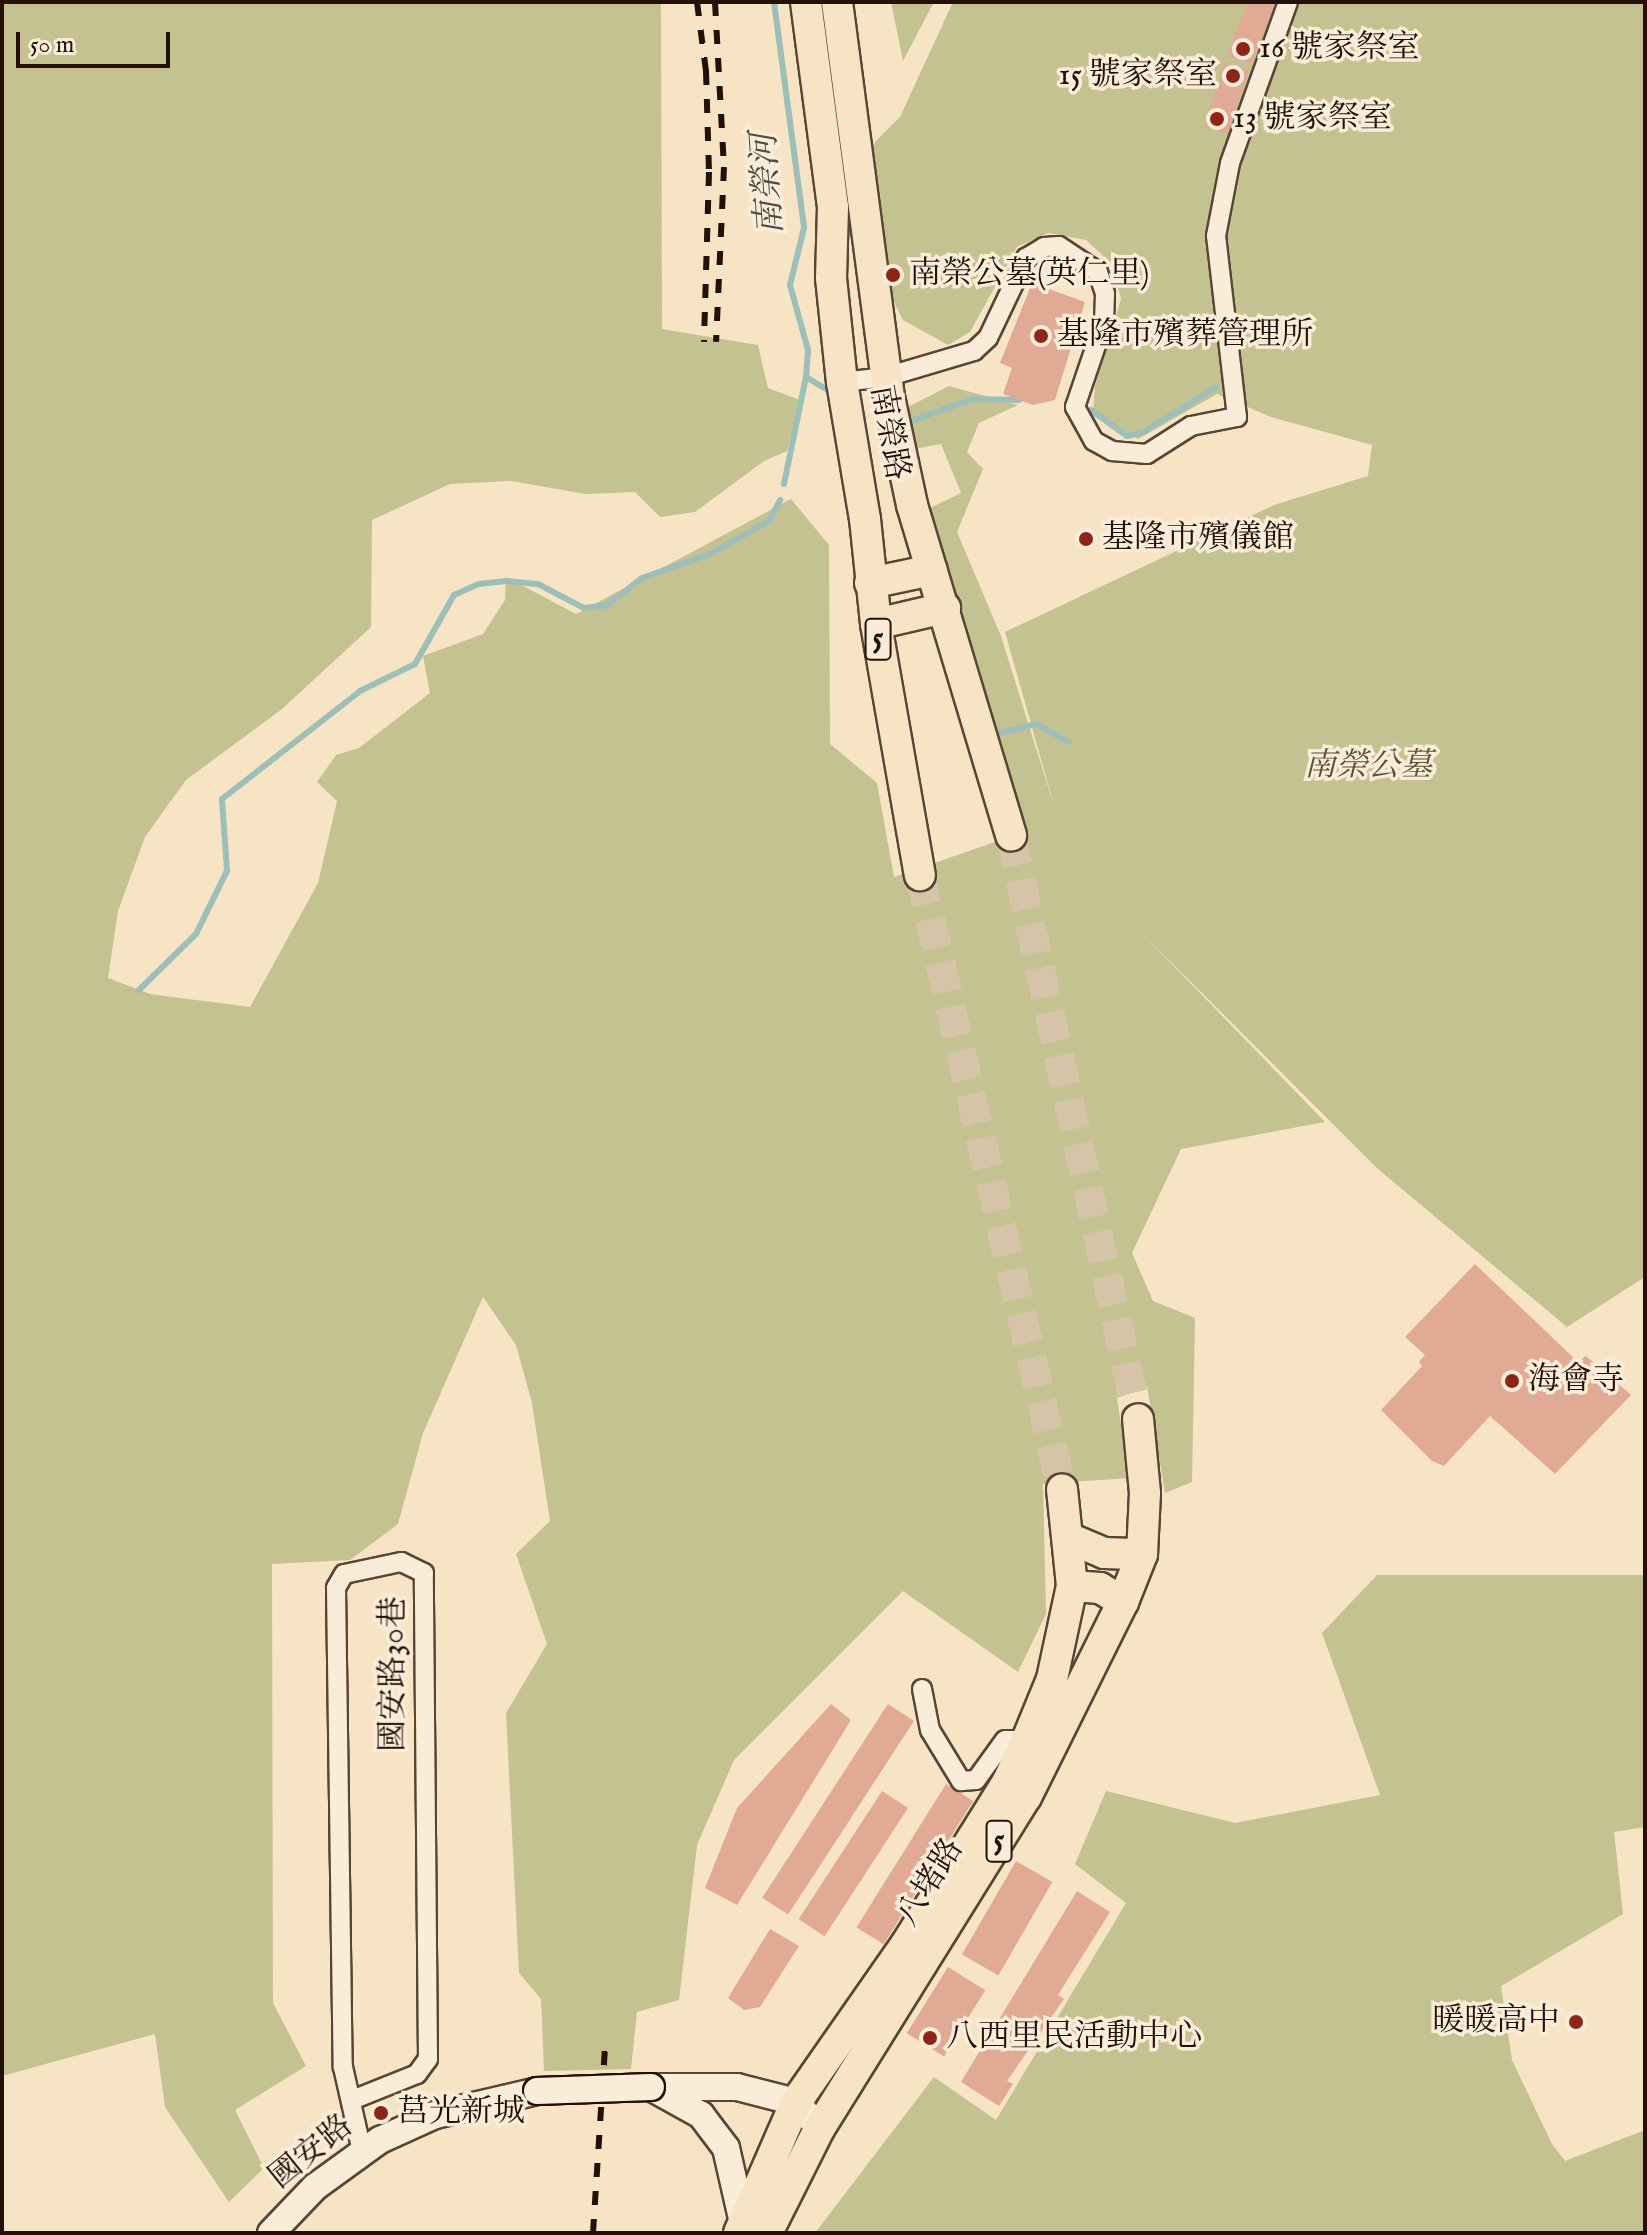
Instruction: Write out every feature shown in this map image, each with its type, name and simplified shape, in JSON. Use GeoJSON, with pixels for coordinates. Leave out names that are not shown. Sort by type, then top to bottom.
{"type":"FeatureCollection","features":[{"type":"Feature","properties":{"kind":"main road","name":"南榮路"},"geometry":{"type":"LineString","coordinates":[[806,2],[833,207],[831,278],[842,382],[864,506],[876,624],[920,875]]}},
{"type":"Feature","properties":{"kind":"main road","name":"南榮路"},"geometry":{"type":"LineString","coordinates":[[837,2],[886,377],[912,505],[1011,836]]}},
{"type":"Feature","properties":{"kind":"main road"},"geometry":{"type":"LineString","coordinates":[[870,583],[932,570]]}},
{"type":"Feature","properties":{"kind":"main road","name":"5"},"geometry":{"type":"LineString","coordinates":[[876,624],[945,608]]}},
{"type":"Feature","properties":{"kind":"main road","name":"八堵路"},"geometry":{"type":"LineString","coordinates":[[749,2230],[819,2129],[1026,1797],[1123,1602],[1142,1554],[1145,1493],[1138,1419]]}},
{"type":"Feature","properties":{"kind":"main road","name":"八堵路"},"geometry":{"type":"LineString","coordinates":[[749,2230],[796,2102],[905,1946],[1008,1781],[1027,1740],[1052,1679],[1072,1586],[1071,1539],[1062,1490]]}},
{"type":"Feature","properties":{"kind":"main road"},"geometry":{"type":"LineString","coordinates":[[1071,1539],[1104,1553],[1142,1554]]}},
{"type":"Feature","properties":{"kind":"main road"},"geometry":{"type":"LineString","coordinates":[[1072,1586],[1100,1588],[1123,1602]]}},
{"type":"Feature","properties":{"kind":"street"},"geometry":{"type":"LineString","coordinates":[[842,382],[886,377],[974,351],[988,338],[1026,258],[1044,247],[1059,246],[1098,272],[1105,294],[1104,322],[1075,407],[1094,441],[1112,451],[1147,454],[1191,426],[1237,417],[1216,236],[1230,163],[1288,2]]}},
{"type":"Feature","properties":{"kind":"street","name":"國安路30巷"},"geometry":{"type":"LineString","coordinates":[[352,2100],[417,2074],[428,2059],[424,1573],[401,1562],[344,1574],[336,1588],[343,2067],[362,2151]]}},
{"type":"Feature","properties":{"kind":"street"},"geometry":{"type":"LineString","coordinates":[[922,1689],[930,1730],[961,1781],[976,1780],[1005,1740],[1027,1740]]}},
{"type":"Feature","properties":{"kind":"street"},"geometry":{"type":"LineString","coordinates":[[651,2087],[737,2087],[796,2102],[819,2129]]}},
{"type":"Feature","properties":{"kind":"street"},"geometry":{"type":"LineString","coordinates":[[651,2087],[701,2115],[726,2148],[749,2230]]}},
{"type":"Feature","properties":{"kind":"street","name":"國安路"},"geometry":{"type":"LineString","coordinates":[[271,2233],[315,2187],[362,2151],[435,2115],[537,2091],[651,2087]]}},
{"type":"Feature","properties":{"kind":"green space","name":"南榮公墓"},"geometry":{"type":"Polygon","coordinates":[[[2,2],[661,2],[662,329],[758,345],[768,388],[800,400],[787,451],[764,461],[695,512],[660,517],[635,492],[586,494],[511,481],[450,484],[372,520],[371,627],[282,709],[186,780],[145,837],[118,911],[108,978],[150,994],[250,1007],[318,883],[337,801],[317,782],[336,755],[359,748],[430,693],[423,656],[483,634],[505,600],[506,577],[576,614],[791,499],[829,545],[830,744],[877,783],[894,877],[1027,831],[928,509],[961,493],[941,444],[914,449],[908,407],[949,386],[1018,405],[979,423],[967,452],[983,469],[957,532],[1001,636],[1055,809],[1005,632],[1274,505],[1368,476],[1372,445],[1271,417],[1217,394],[1138,439],[1093,412],[1095,386],[1121,299],[1112,264],[1086,240],[1048,233],[1017,247],[970,332],[948,345],[903,320],[887,288],[866,151],[900,117],[953,2],[1645,2],[1645,1277],[1567,1327],[1378,1169],[1140,931],[1325,1122],[1181,1149],[1132,1253],[1153,1301],[1195,1318],[1192,1482],[1165,1493],[1147,1386],[1117,1398],[1129,1478],[1043,1484],[1046,1614],[1018,1672],[903,1591],[734,1760],[697,1845],[679,2000],[637,2012],[631,2069],[544,2071],[541,1999],[519,1973],[506,1713],[547,1644],[516,1554],[550,1521],[532,1403],[516,1345],[483,1297],[423,1433],[398,1524],[350,1560],[272,1564],[273,2003],[306,2066],[235,2110],[264,2168],[229,2202],[165,2107],[155,2034],[2,2076],[2,2]]]}},
{"type":"Feature","properties":{"kind":"green space"},"geometry":{"type":"Polygon","coordinates":[[[891,2],[934,2],[903,61],[891,2]]]}},
{"type":"Feature","properties":{"kind":"green space"},"geometry":{"type":"Polygon","coordinates":[[[1377,1575],[1645,1575],[1645,1827],[1614,1832],[1623,1914],[1501,1986],[1512,2060],[1552,2144],[1565,2161],[1645,2130],[1645,2233],[815,2233],[934,2077],[996,2120],[1126,1903],[1075,1864],[1106,1791],[1235,1823],[1380,1795],[1322,1633],[1377,1575]]]}},
{"type":"Feature","properties":{"kind":"building"},"geometry":{"type":"Polygon","coordinates":[[[1248,2],[1276,2],[1251,65],[1227,55],[1248,2]]]}},
{"type":"Feature","properties":{"kind":"building"},"geometry":{"type":"Polygon","coordinates":[[[1225,62],[1249,70],[1228,134],[1204,127],[1225,62]]]}},
{"type":"Feature","properties":{"kind":"building","name":"基隆市殯葬管理所"},"geometry":{"type":"Polygon","coordinates":[[[1032,283],[1085,302],[1055,400],[1033,405],[1003,394],[1012,368],[1000,363],[1032,283]]]}},
{"type":"Feature","properties":{"kind":"building","name":"海會寺"},"geometry":{"type":"Polygon","coordinates":[[[1475,1264],[1578,1362],[1586,1356],[1631,1395],[1555,1474],[1490,1416],[1444,1466],[1432,1461],[1381,1410],[1422,1366],[1419,1362],[1425,1355],[1405,1337],[1475,1264]]]}},
{"type":"Feature","properties":{"kind":"building"},"geometry":{"type":"Polygon","coordinates":[[[831,1704],[851,1720],[737,1905],[705,1888],[737,1808],[831,1704]]]}},
{"type":"Feature","properties":{"kind":"building"},"geometry":{"type":"Polygon","coordinates":[[[888,1704],[914,1721],[788,1915],[762,1898],[888,1704]]]}},
{"type":"Feature","properties":{"kind":"building"},"geometry":{"type":"Polygon","coordinates":[[[946,1784],[973,1801],[884,1944],[856,1927],[946,1784]]]}},
{"type":"Feature","properties":{"kind":"building"},"geometry":{"type":"Polygon","coordinates":[[[882,1791],[908,1808],[825,1936],[799,1919],[882,1791]]]}},
{"type":"Feature","properties":{"kind":"building"},"geometry":{"type":"Polygon","coordinates":[[[1016,1861],[1052,1882],[998,1976],[962,1955],[1016,1861]]]}},
{"type":"Feature","properties":{"kind":"building"},"geometry":{"type":"Polygon","coordinates":[[[1077,1891],[1110,1912],[1058,1995],[1064,1999],[1007,2081],[1013,2084],[999,2106],[961,2082],[1077,1891]]]}},
{"type":"Feature","properties":{"kind":"building"},"geometry":{"type":"Polygon","coordinates":[[[770,1929],[799,1946],[760,2007],[744,2010],[728,1998],[770,1929]]]}},
{"type":"Feature","properties":{"kind":"building"},"geometry":{"type":"Polygon","coordinates":[[[948,1967],[985,1990],[944,2056],[907,2033],[948,1967]]]}},
{"type":"Feature","properties":{"kind":"waterway","name":"南榮河"},"geometry":{"type":"LineString","coordinates":[[774,2],[804,228],[790,285],[808,350],[806,377],[833,393]]}},
{"type":"Feature","properties":{"kind":"waterway"},"geometry":{"type":"LineString","coordinates":[[784,484],[806,377]]}},
{"type":"Feature","properties":{"kind":"waterway","name":"南榮河"},"geometry":{"type":"LineString","coordinates":[[1091,410],[1127,436],[1144,432],[1216,387]]}},
{"type":"Feature","properties":{"kind":"waterway","name":"南榮河"},"geometry":{"type":"LineString","coordinates":[[908,422],[973,399],[1019,400]]}},
{"type":"Feature","properties":{"kind":"waterway"},"geometry":{"type":"LineString","coordinates":[[139,990],[196,934],[227,871],[222,799],[360,691],[415,664],[454,595],[479,584],[507,581],[538,584],[584,608],[607,605],[642,578],[710,554],[769,521],[780,500]]}},
{"type":"Feature","properties":{"kind":"waterway"},"geometry":{"type":"LineString","coordinates":[[995,734],[1036,724],[1068,742]]}},
{"type":"Feature","properties":{"kind":"tunnel"},"geometry":{"type":"LineString","coordinates":[[1011,836],[1138,1419]]}},
{"type":"Feature","properties":{"kind":"tunnel"},"geometry":{"type":"LineString","coordinates":[[920,875],[1062,1490]]}},
{"type":"Feature","properties":{"kind":"railway"},"geometry":{"type":"LineString","coordinates":[[697,2],[706,71],[709,172],[704,342]]}},
{"type":"Feature","properties":{"kind":"railway"},"geometry":{"type":"LineString","coordinates":[[715,2],[724,167],[716,342]]}},
{"type":"Feature","properties":{"kind":"railway"},"geometry":{"type":"LineString","coordinates":[[593,2233],[605,2047]]}},
{"type":"Feature","properties":{"kind":"place","name":"16 號家祭室"},"geometry":{"type":"Point","coordinates":[1243,49]}},
{"type":"Feature","properties":{"kind":"place","name":"15 號家祭室"},"geometry":{"type":"Point","coordinates":[1233,76]}},
{"type":"Feature","properties":{"kind":"place","name":"13 號家祭室"},"geometry":{"type":"Point","coordinates":[1217,119]}},
{"type":"Feature","properties":{"kind":"place","name":"南榮公墓(英仁里)"},"geometry":{"type":"Point","coordinates":[893,275]}},
{"type":"Feature","properties":{"kind":"place","name":"基隆市殯葬管理所"},"geometry":{"type":"Point","coordinates":[1041,336]}},
{"type":"Feature","properties":{"kind":"place","name":"基隆市殯儀館"},"geometry":{"type":"Point","coordinates":[1086,539]}},
{"type":"Feature","properties":{"kind":"place","name":"海會寺"},"geometry":{"type":"Point","coordinates":[1512,1381]}},
{"type":"Feature","properties":{"kind":"place","name":"暖暖高中"},"geometry":{"type":"Point","coordinates":[1576,2022]}},
{"type":"Feature","properties":{"kind":"place","name":"八西里民活動中心"},"geometry":{"type":"Point","coordinates":[930,2038]}},
{"type":"Feature","properties":{"kind":"place","name":"莒光新城"},"geometry":{"type":"Point","coordinates":[381,2113]}}]}
